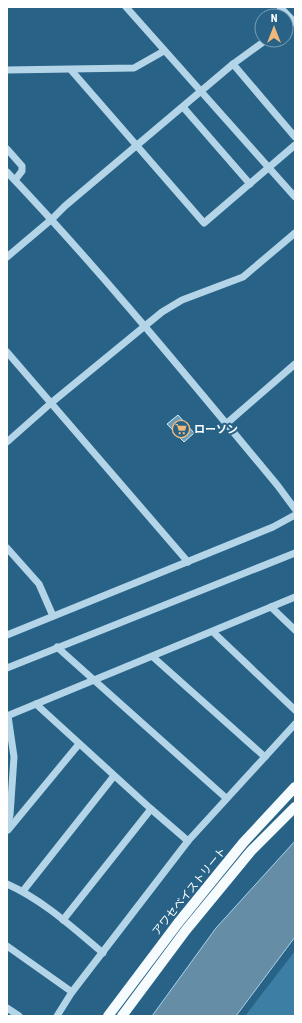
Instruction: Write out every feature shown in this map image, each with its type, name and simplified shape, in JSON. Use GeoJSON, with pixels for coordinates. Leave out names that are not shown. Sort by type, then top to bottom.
{"type":"FeatureCollection","features":[{"type":"Feature","properties":{"kind":"main road","name":"アワセベイストリート"},"geometry":{"type":"LineString","coordinates":[[108,1016],[178,923],[243,843],[295,787]]}},
{"type":"Feature","properties":{"kind":"main road","name":"アワセベイストリート"},"geometry":{"type":"LineString","coordinates":[[122,1016],[186,930],[221,887],[251,851],[295,806]]}},
{"type":"Feature","properties":{"kind":"street"},"geometry":{"type":"LineString","coordinates":[[126,7],[295,197]]}},
{"type":"Feature","properties":{"kind":"street"},"geometry":{"type":"LineString","coordinates":[[7,247],[10,255],[52,219],[64,206],[233,64],[255,48]]}},
{"type":"Feature","properties":{"kind":"street"},"geometry":{"type":"LineString","coordinates":[[7,70],[134,68],[164,51]]}},
{"type":"Feature","properties":{"kind":"street"},"geometry":{"type":"LineString","coordinates":[[233,64],[295,137]]}},
{"type":"Feature","properties":{"kind":"street"},"geometry":{"type":"LineString","coordinates":[[71,70],[204,223],[295,145]]}},
{"type":"Feature","properties":{"kind":"street"},"geometry":{"type":"LineString","coordinates":[[183,107],[250,184]]}},
{"type":"Feature","properties":{"kind":"street"},"geometry":{"type":"LineString","coordinates":[[7,149],[22,166],[22,171],[15,180]]}},
{"type":"Feature","properties":{"kind":"street"},"geometry":{"type":"LineString","coordinates":[[7,172],[52,219],[144,326],[278,486],[295,509]]}},
{"type":"Feature","properties":{"kind":"street"},"geometry":{"type":"LineString","coordinates":[[7,442],[51,403],[162,312],[182,300],[243,278],[295,233]]}},
{"type":"Feature","properties":{"kind":"street"},"geometry":{"type":"LineString","coordinates":[[7,352],[188,562]]}},
{"type":"Feature","properties":{"kind":"street"},"geometry":{"type":"LineString","coordinates":[[226,424],[295,364]]}},
{"type":"Feature","properties":{"kind":"street"},"geometry":{"type":"LineString","coordinates":[[7,635],[273,527],[295,515]]}},
{"type":"Feature","properties":{"kind":"street"},"geometry":{"type":"LineString","coordinates":[[7,548],[39,584],[53,616]]}},
{"type":"Feature","properties":{"kind":"street"},"geometry":{"type":"LineString","coordinates":[[7,668],[295,553]]}},
{"type":"Feature","properties":{"kind":"street"},"geometry":{"type":"LineString","coordinates":[[7,828],[10,815],[14,757],[8,716],[295,598]]}},
{"type":"Feature","properties":{"kind":"street"},"geometry":{"type":"LineString","coordinates":[[272,607],[295,630]]}},
{"type":"Feature","properties":{"kind":"street"},"geometry":{"type":"LineString","coordinates":[[213,632],[295,710]]}},
{"type":"Feature","properties":{"kind":"street"},"geometry":{"type":"LineString","coordinates":[[57,647],[226,798]]}},
{"type":"Feature","properties":{"kind":"street"},"geometry":{"type":"LineString","coordinates":[[153,657],[265,757]]}},
{"type":"Feature","properties":{"kind":"street"},"geometry":{"type":"LineString","coordinates":[[36,704],[114,776],[188,841]]}},
{"type":"Feature","properties":{"kind":"street"},"geometry":{"type":"LineString","coordinates":[[57,1016],[72,992],[188,841],[295,724]]}},
{"type":"Feature","properties":{"kind":"street"},"geometry":{"type":"LineString","coordinates":[[7,831],[79,744]]}},
{"type":"Feature","properties":{"kind":"street"},"geometry":{"type":"LineString","coordinates":[[23,891],[114,776]]}},
{"type":"Feature","properties":{"kind":"street"},"geometry":{"type":"LineString","coordinates":[[63,920],[151,809]]}},
{"type":"Feature","properties":{"kind":"street"},"geometry":{"type":"LineString","coordinates":[[7,884],[23,891],[63,920],[103,953]]}},
{"type":"Feature","properties":{"kind":"street"},"geometry":{"type":"LineString","coordinates":[[7,946],[72,992]]}},
{"type":"Feature","properties":{"kind":"street"},"geometry":{"type":"LineString","coordinates":[[7,1008],[19,1016]]}},
{"type":"Feature","properties":{"kind":"shaded area"},"geometry":{"type":"Polygon","coordinates":[[[295,841],[295,937],[236,1016],[152,1016],[216,928],[295,841]]]}},
{"type":"Feature","properties":{"kind":"shaded area"},"geometry":{"type":"Polygon","coordinates":[[[295,951],[295,1016],[245,1016],[295,951]]]}},
{"type":"Feature","properties":{"kind":"building","name":"ローソン"},"geometry":{"type":"Polygon","coordinates":[[[178,415],[194,433],[184,442],[167,424],[178,415]]]}},
{"type":"Feature","properties":{"kind":"place","name":"ローソン"},"geometry":{"type":"Point","coordinates":[181,429]}}]}
